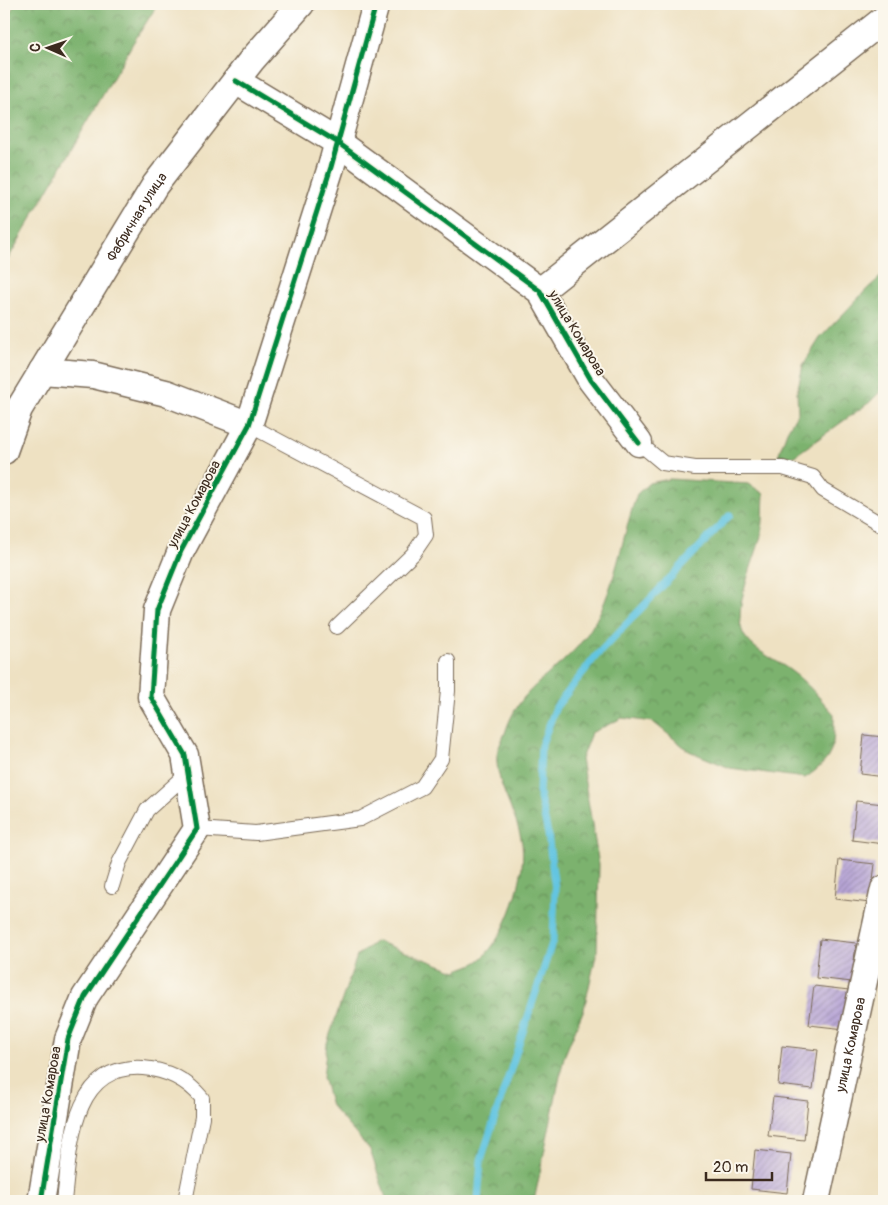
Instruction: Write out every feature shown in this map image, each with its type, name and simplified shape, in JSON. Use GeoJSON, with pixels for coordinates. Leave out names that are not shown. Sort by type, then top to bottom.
{"type":"FeatureCollection","features":[{"type":"Feature","properties":{"kind":"street","name":"Фабричная улица"},"geometry":{"type":"LineString","coordinates":[[4,451],[19,409],[155,185],[236,81],[301,4]]}},
{"type":"Feature","properties":{"kind":"street","name":"улица Комарова"},"geometry":{"type":"LineString","coordinates":[[41,1201],[68,1039],[85,997],[197,829],[186,775],[185,755],[151,697],[157,610],[181,551],[249,425],[331,167],[376,4]]}},
{"type":"Feature","properties":{"kind":"street","name":"улица Комарова"},"geometry":{"type":"LineString","coordinates":[[540,291],[884,19]]}},
{"type":"Feature","properties":{"kind":"street"},"geometry":{"type":"LineString","coordinates":[[236,81],[337,142]]}},
{"type":"Feature","properties":{"kind":"street","name":"улица Комарова"},"geometry":{"type":"LineString","coordinates":[[337,142],[540,291],[591,380],[639,442]]}},
{"type":"Feature","properties":{"kind":"street"},"geometry":{"type":"LineString","coordinates":[[42,371],[93,375],[166,393],[249,425]]}},
{"type":"Feature","properties":{"kind":"street","name":"улица Комарова"},"geometry":{"type":"LineString","coordinates":[[816,1201],[884,889]]}},
{"type":"Feature","properties":{"kind":"lane"},"geometry":{"type":"LineString","coordinates":[[249,425],[424,518],[426,535],[413,554],[337,627]]}},
{"type":"Feature","properties":{"kind":"lane"},"geometry":{"type":"LineString","coordinates":[[639,442],[663,463],[695,468],[783,468],[813,477],[823,490],[884,526]]}},
{"type":"Feature","properties":{"kind":"lane"},"geometry":{"type":"LineString","coordinates":[[197,829],[256,833],[360,818],[422,787],[442,759],[448,691],[448,661]]}},
{"type":"Feature","properties":{"kind":"lane"},"geometry":{"type":"LineString","coordinates":[[112,886],[119,863],[147,810],[186,775]]}},
{"type":"Feature","properties":{"kind":"lane"},"geometry":{"type":"LineString","coordinates":[[64,1201],[71,1140],[77,1114],[90,1092],[106,1076],[128,1067],[160,1069],[192,1086],[202,1098],[202,1116],[185,1201]]}},
{"type":"Feature","properties":{"kind":"green space"},"geometry":{"type":"Polygon","coordinates":[[[15,4],[158,4],[133,43],[4,266],[4,22],[15,4]]]}},
{"type":"Feature","properties":{"kind":"green space"},"geometry":{"type":"Polygon","coordinates":[[[884,274],[884,388],[870,402],[793,457],[778,456],[787,431],[798,412],[797,392],[803,365],[820,338],[884,274]]]}},
{"type":"Feature","properties":{"kind":"green space"},"geometry":{"type":"Polygon","coordinates":[[[670,479],[749,484],[764,494],[762,531],[742,598],[740,623],[743,633],[752,645],[797,676],[834,714],[834,736],[831,751],[822,764],[805,778],[730,768],[689,751],[653,722],[622,718],[591,733],[581,759],[599,865],[597,951],[584,1009],[564,1057],[534,1201],[387,1201],[370,1150],[331,1106],[323,1077],[327,1043],[357,956],[376,941],[456,971],[480,960],[490,950],[499,936],[514,903],[522,868],[523,852],[518,828],[499,776],[497,755],[499,747],[518,705],[536,684],[579,645],[601,611],[615,572],[637,494],[649,483],[670,479]]]}},
{"type":"Feature","properties":{"kind":"building"},"geometry":{"type":"Polygon","coordinates":[[[864,735],[884,737],[884,777],[860,774],[864,735]]]}},
{"type":"Feature","properties":{"kind":"building"},"geometry":{"type":"Polygon","coordinates":[[[856,801],[884,804],[884,844],[852,840],[856,801]]]}},
{"type":"Feature","properties":{"kind":"building"},"geometry":{"type":"Polygon","coordinates":[[[839,860],[875,864],[870,903],[835,899],[839,860]]]}},
{"type":"Feature","properties":{"kind":"building"},"geometry":{"type":"Polygon","coordinates":[[[820,939],[856,943],[852,982],[816,978],[820,939]]]}},
{"type":"Feature","properties":{"kind":"building"},"geometry":{"type":"Polygon","coordinates":[[[814,986],[849,990],[845,1029],[809,1025],[814,986]]]}},
{"type":"Feature","properties":{"kind":"building"},"geometry":{"type":"Polygon","coordinates":[[[782,1046],[818,1050],[813,1089],[778,1085],[782,1046]]]}},
{"type":"Feature","properties":{"kind":"building"},"geometry":{"type":"Polygon","coordinates":[[[773,1097],[808,1101],[804,1140],[768,1136],[773,1097]]]}},
{"type":"Feature","properties":{"kind":"building"},"geometry":{"type":"Polygon","coordinates":[[[755,1150],[791,1154],[787,1193],[751,1189],[755,1150]]]}},
{"type":"Feature","properties":{"kind":"waterway"},"geometry":{"type":"LineString","coordinates":[[478,1201],[481,1160],[553,940],[555,889],[548,834],[539,793],[541,746],[556,707],[596,656],[730,515]]}},
{"type":"Feature","properties":{"kind":"cycle path"},"geometry":{"type":"LineString","coordinates":[[41,1201],[68,1039],[85,997],[197,829],[185,755],[151,697],[157,610],[181,551],[249,425],[331,167],[376,4]]}},
{"type":"Feature","properties":{"kind":"cycle path"},"geometry":{"type":"LineString","coordinates":[[236,81],[337,142],[540,291],[591,380],[639,443]]}}]}
